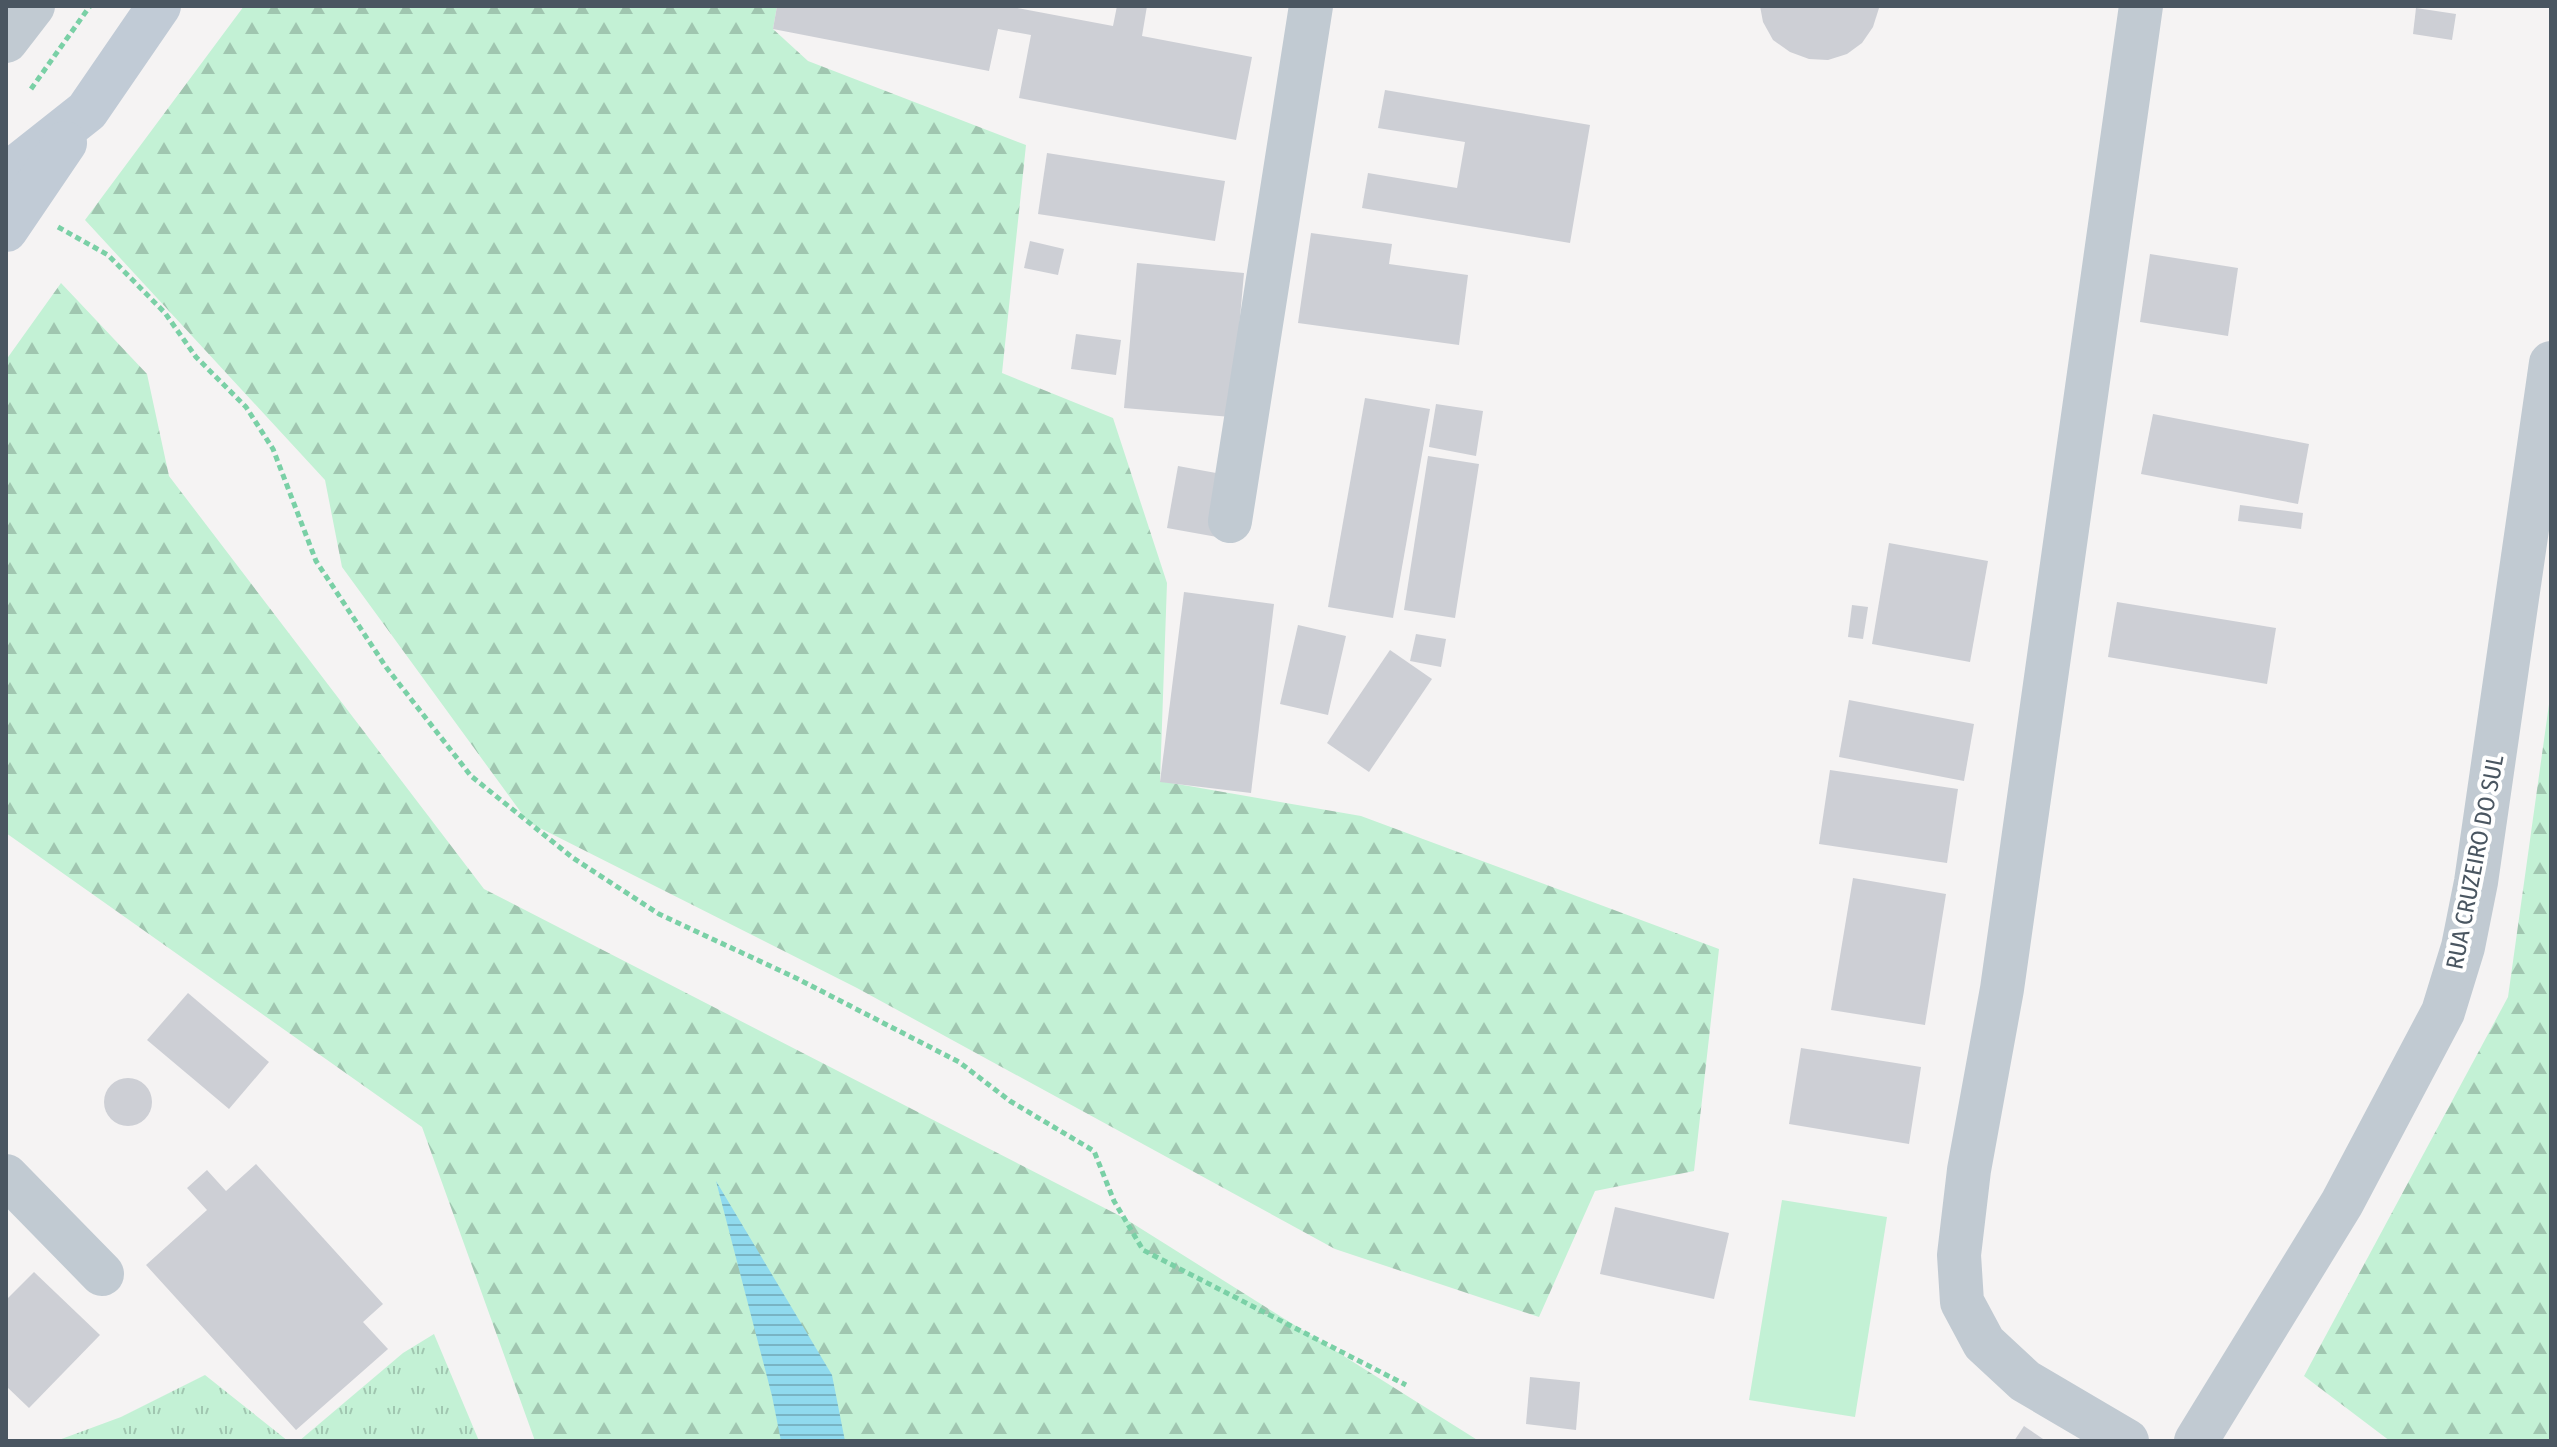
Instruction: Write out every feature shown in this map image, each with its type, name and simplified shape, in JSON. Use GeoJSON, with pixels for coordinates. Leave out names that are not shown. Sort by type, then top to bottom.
{"type":"FeatureCollection","features":[{"type":"Feature","properties":{"kind":"street"},"geometry":{"type":"LineString","coordinates":[[6,41],[33,6]]}},
{"type":"Feature","properties":{"kind":"street"},"geometry":{"type":"LineString","coordinates":[[11,204],[87,111],[159,6]]}},
{"type":"Feature","properties":{"kind":"street"},"geometry":{"type":"LineString","coordinates":[[1230,521],[1311,6]]}},
{"type":"Feature","properties":{"kind":"street"},"geometry":{"type":"LineString","coordinates":[[2127,1441],[2025,1381],[1984,1343],[1962,1302],[1959,1255],[1969,1170],[2002,989],[2141,6]]}},
{"type":"Feature","properties":{"kind":"street","name":"RUA CRUZEIRO DO SUL"},"geometry":{"type":"LineString","coordinates":[[2196,1441],[2342,1203],[2443,1012],[2463,947],[2476,882],[2551,363]]}},
{"type":"Feature","properties":{"kind":"street"},"geometry":{"type":"LineString","coordinates":[[6,1176],[102,1274]]}},
{"type":"Feature","properties":{"kind":"path"},"geometry":{"type":"LineString","coordinates":[[31,89],[90,6]]}},
{"type":"Feature","properties":{"kind":"path"},"geometry":{"type":"LineString","coordinates":[[11,204],[108,255],[165,313],[196,357],[246,407],[273,449],[316,561],[386,667],[471,776],[573,858],[659,914],[798,979],[959,1062],[1010,1101],[1094,1151],[1114,1201],[1143,1250],[1406,1385]]}},
{"type":"Feature","properties":{"kind":"green space"},"geometry":{"type":"Polygon","coordinates":[[[244,6],[777,6],[773,29],[808,61],[1026,145],[1002,373],[1113,418],[1167,583],[1160,781],[1361,816],[1719,949],[1694,1171],[1595,1191],[1539,1317],[1335,1249],[857,988],[528,822],[342,567],[325,480],[85,220],[244,6]]]}},
{"type":"Feature","properties":{"kind":"green space"},"geometry":{"type":"Polygon","coordinates":[[[61,283],[147,374],[169,476],[484,889],[1124,1218],[1479,1441],[535,1441],[422,1127],[6,833],[6,360],[61,283]]]}},
{"type":"Feature","properties":{"kind":"green space"},"geometry":{"type":"Polygon","coordinates":[[[2551,690],[2551,1441],[2390,1441],[2304,1376],[2508,997],[2551,690]]]}},
{"type":"Feature","properties":{"kind":"green space"},"geometry":{"type":"Polygon","coordinates":[[[1782,1200],[1887,1217],[1855,1417],[1749,1400],[1782,1200]]]}},
{"type":"Feature","properties":{"kind":"green space"},"geometry":{"type":"Polygon","coordinates":[[[434,1334],[479,1441],[299,1441],[403,1353],[434,1334]]]}},
{"type":"Feature","properties":{"kind":"green space"},"geometry":{"type":"Polygon","coordinates":[[[205,1375],[288,1441],[56,1441],[121,1417],[205,1375]]]}},
{"type":"Feature","properties":{"kind":"water"},"geometry":{"type":"Polygon","coordinates":[[[716,1181],[832,1375],[845,1441],[781,1441],[716,1181]]]}},
{"type":"Feature","properties":{"kind":"building"},"geometry":{"type":"Polygon","coordinates":[[[777,6],[1006,6],[1113,26],[1117,6],[1147,6],[1142,36],[1252,57],[1236,140],[1019,98],[1031,35],[998,29],[989,71],[773,29],[777,6]]]}},
{"type":"Feature","properties":{"kind":"building"},"geometry":{"type":"Polygon","coordinates":[[[1760,6],[1879,8],[1873,27],[1862,43],[1847,54],[1828,60],[1809,59],[1790,52],[1773,40],[1763,22],[1760,6]]]}},
{"type":"Feature","properties":{"kind":"building"},"geometry":{"type":"Polygon","coordinates":[[[2416,8],[2456,14],[2452,40],[2413,34],[2416,8]]]}},
{"type":"Feature","properties":{"kind":"building"},"geometry":{"type":"Polygon","coordinates":[[[1385,90],[1590,125],[1570,243],[1362,208],[1368,173],[1457,188],[1465,142],[1378,128],[1385,90]]]}},
{"type":"Feature","properties":{"kind":"building"},"geometry":{"type":"Polygon","coordinates":[[[1047,153],[1225,181],[1215,241],[1038,214],[1047,153]]]}},
{"type":"Feature","properties":{"kind":"building"},"geometry":{"type":"Polygon","coordinates":[[[1311,233],[1392,244],[1389,264],[1468,275],[1459,345],[1298,323],[1311,233]]]}},
{"type":"Feature","properties":{"kind":"building"},"geometry":{"type":"Polygon","coordinates":[[[1030,241],[1064,249],[1058,275],[1024,268],[1030,241]]]}},
{"type":"Feature","properties":{"kind":"building"},"geometry":{"type":"Polygon","coordinates":[[[2150,254],[2238,268],[2228,336],[2140,322],[2150,254]]]}},
{"type":"Feature","properties":{"kind":"building"},"geometry":{"type":"Polygon","coordinates":[[[1137,263],[1244,273],[1231,417],[1124,408],[1137,263]]]}},
{"type":"Feature","properties":{"kind":"building"},"geometry":{"type":"Polygon","coordinates":[[[1076,334],[1121,340],[1116,375],[1071,369],[1076,334]]]}},
{"type":"Feature","properties":{"kind":"building"},"geometry":{"type":"Polygon","coordinates":[[[1365,398],[1430,409],[1393,618],[1328,607],[1365,398]]]}},
{"type":"Feature","properties":{"kind":"building"},"geometry":{"type":"Polygon","coordinates":[[[1436,404],[1483,411],[1476,456],[1429,447],[1436,404]]]}},
{"type":"Feature","properties":{"kind":"building"},"geometry":{"type":"Polygon","coordinates":[[[2153,414],[2309,444],[2298,504],[2141,474],[2153,414]]]}},
{"type":"Feature","properties":{"kind":"building"},"geometry":{"type":"Polygon","coordinates":[[[1428,456],[1479,464],[1455,618],[1404,610],[1428,456]]]}},
{"type":"Feature","properties":{"kind":"building"},"geometry":{"type":"Polygon","coordinates":[[[1178,466],[1227,475],[1217,537],[1167,528],[1178,466]]]}},
{"type":"Feature","properties":{"kind":"building"},"geometry":{"type":"Polygon","coordinates":[[[2240,505],[2303,513],[2301,529],[2238,521],[2240,505]]]}},
{"type":"Feature","properties":{"kind":"building"},"geometry":{"type":"Polygon","coordinates":[[[1889,543],[1988,561],[1970,662],[1872,644],[1889,543]]]}},
{"type":"Feature","properties":{"kind":"building"},"geometry":{"type":"Polygon","coordinates":[[[1184,592],[1274,604],[1251,793],[1160,782],[1184,592]]]}},
{"type":"Feature","properties":{"kind":"building"},"geometry":{"type":"Polygon","coordinates":[[[2117,602],[2276,628],[2267,684],[2108,657],[2117,602]]]}},
{"type":"Feature","properties":{"kind":"building"},"geometry":{"type":"Polygon","coordinates":[[[1852,605],[1868,607],[1863,639],[1848,637],[1852,605]]]}},
{"type":"Feature","properties":{"kind":"building"},"geometry":{"type":"Polygon","coordinates":[[[1298,625],[1346,636],[1328,715],[1280,704],[1298,625]]]}},
{"type":"Feature","properties":{"kind":"building"},"geometry":{"type":"Polygon","coordinates":[[[1416,634],[1446,639],[1441,667],[1410,661],[1416,634]]]}},
{"type":"Feature","properties":{"kind":"building"},"geometry":{"type":"Polygon","coordinates":[[[1390,650],[1432,679],[1369,772],[1327,743],[1390,650]]]}},
{"type":"Feature","properties":{"kind":"building"},"geometry":{"type":"Polygon","coordinates":[[[1849,700],[1974,724],[1964,781],[1839,757],[1849,700]]]}},
{"type":"Feature","properties":{"kind":"building"},"geometry":{"type":"Polygon","coordinates":[[[1830,770],[1958,789],[1947,863],[1819,844],[1830,770]]]}},
{"type":"Feature","properties":{"kind":"building"},"geometry":{"type":"Polygon","coordinates":[[[1853,878],[1946,894],[1925,1025],[1831,1010],[1853,878]]]}},
{"type":"Feature","properties":{"kind":"building"},"geometry":{"type":"Polygon","coordinates":[[[188,993],[269,1062],[229,1109],[147,1040],[188,993]]]}},
{"type":"Feature","properties":{"kind":"building"},"geometry":{"type":"Polygon","coordinates":[[[1801,1048],[1921,1067],[1909,1144],[1789,1124],[1801,1048]]]}},
{"type":"Feature","properties":{"kind":"building"},"geometry":{"type":"Polygon","coordinates":[[[128,1078],[145,1085],[152,1102],[145,1119],[128,1126],[111,1119],[104,1102],[111,1085],[128,1078]]]}},
{"type":"Feature","properties":{"kind":"building"},"geometry":{"type":"Polygon","coordinates":[[[256,1164],[383,1304],[363,1322],[388,1349],[296,1430],[146,1265],[207,1210],[187,1188],[207,1170],[226,1191],[256,1164]]]}},
{"type":"Feature","properties":{"kind":"building"},"geometry":{"type":"Polygon","coordinates":[[[1615,1207],[1729,1233],[1714,1299],[1600,1274],[1615,1207]]]}},
{"type":"Feature","properties":{"kind":"building"},"geometry":{"type":"Polygon","coordinates":[[[34,1272],[100,1335],[29,1408],[6,1386],[6,1300],[34,1272]]]}},
{"type":"Feature","properties":{"kind":"building"},"geometry":{"type":"Polygon","coordinates":[[[1530,1377],[1580,1382],[1576,1430],[1526,1424],[1530,1377]]]}},
{"type":"Feature","properties":{"kind":"building"},"geometry":{"type":"Polygon","coordinates":[[[2024,1426],[2046,1441],[2014,1441],[2024,1426]]]}}]}
